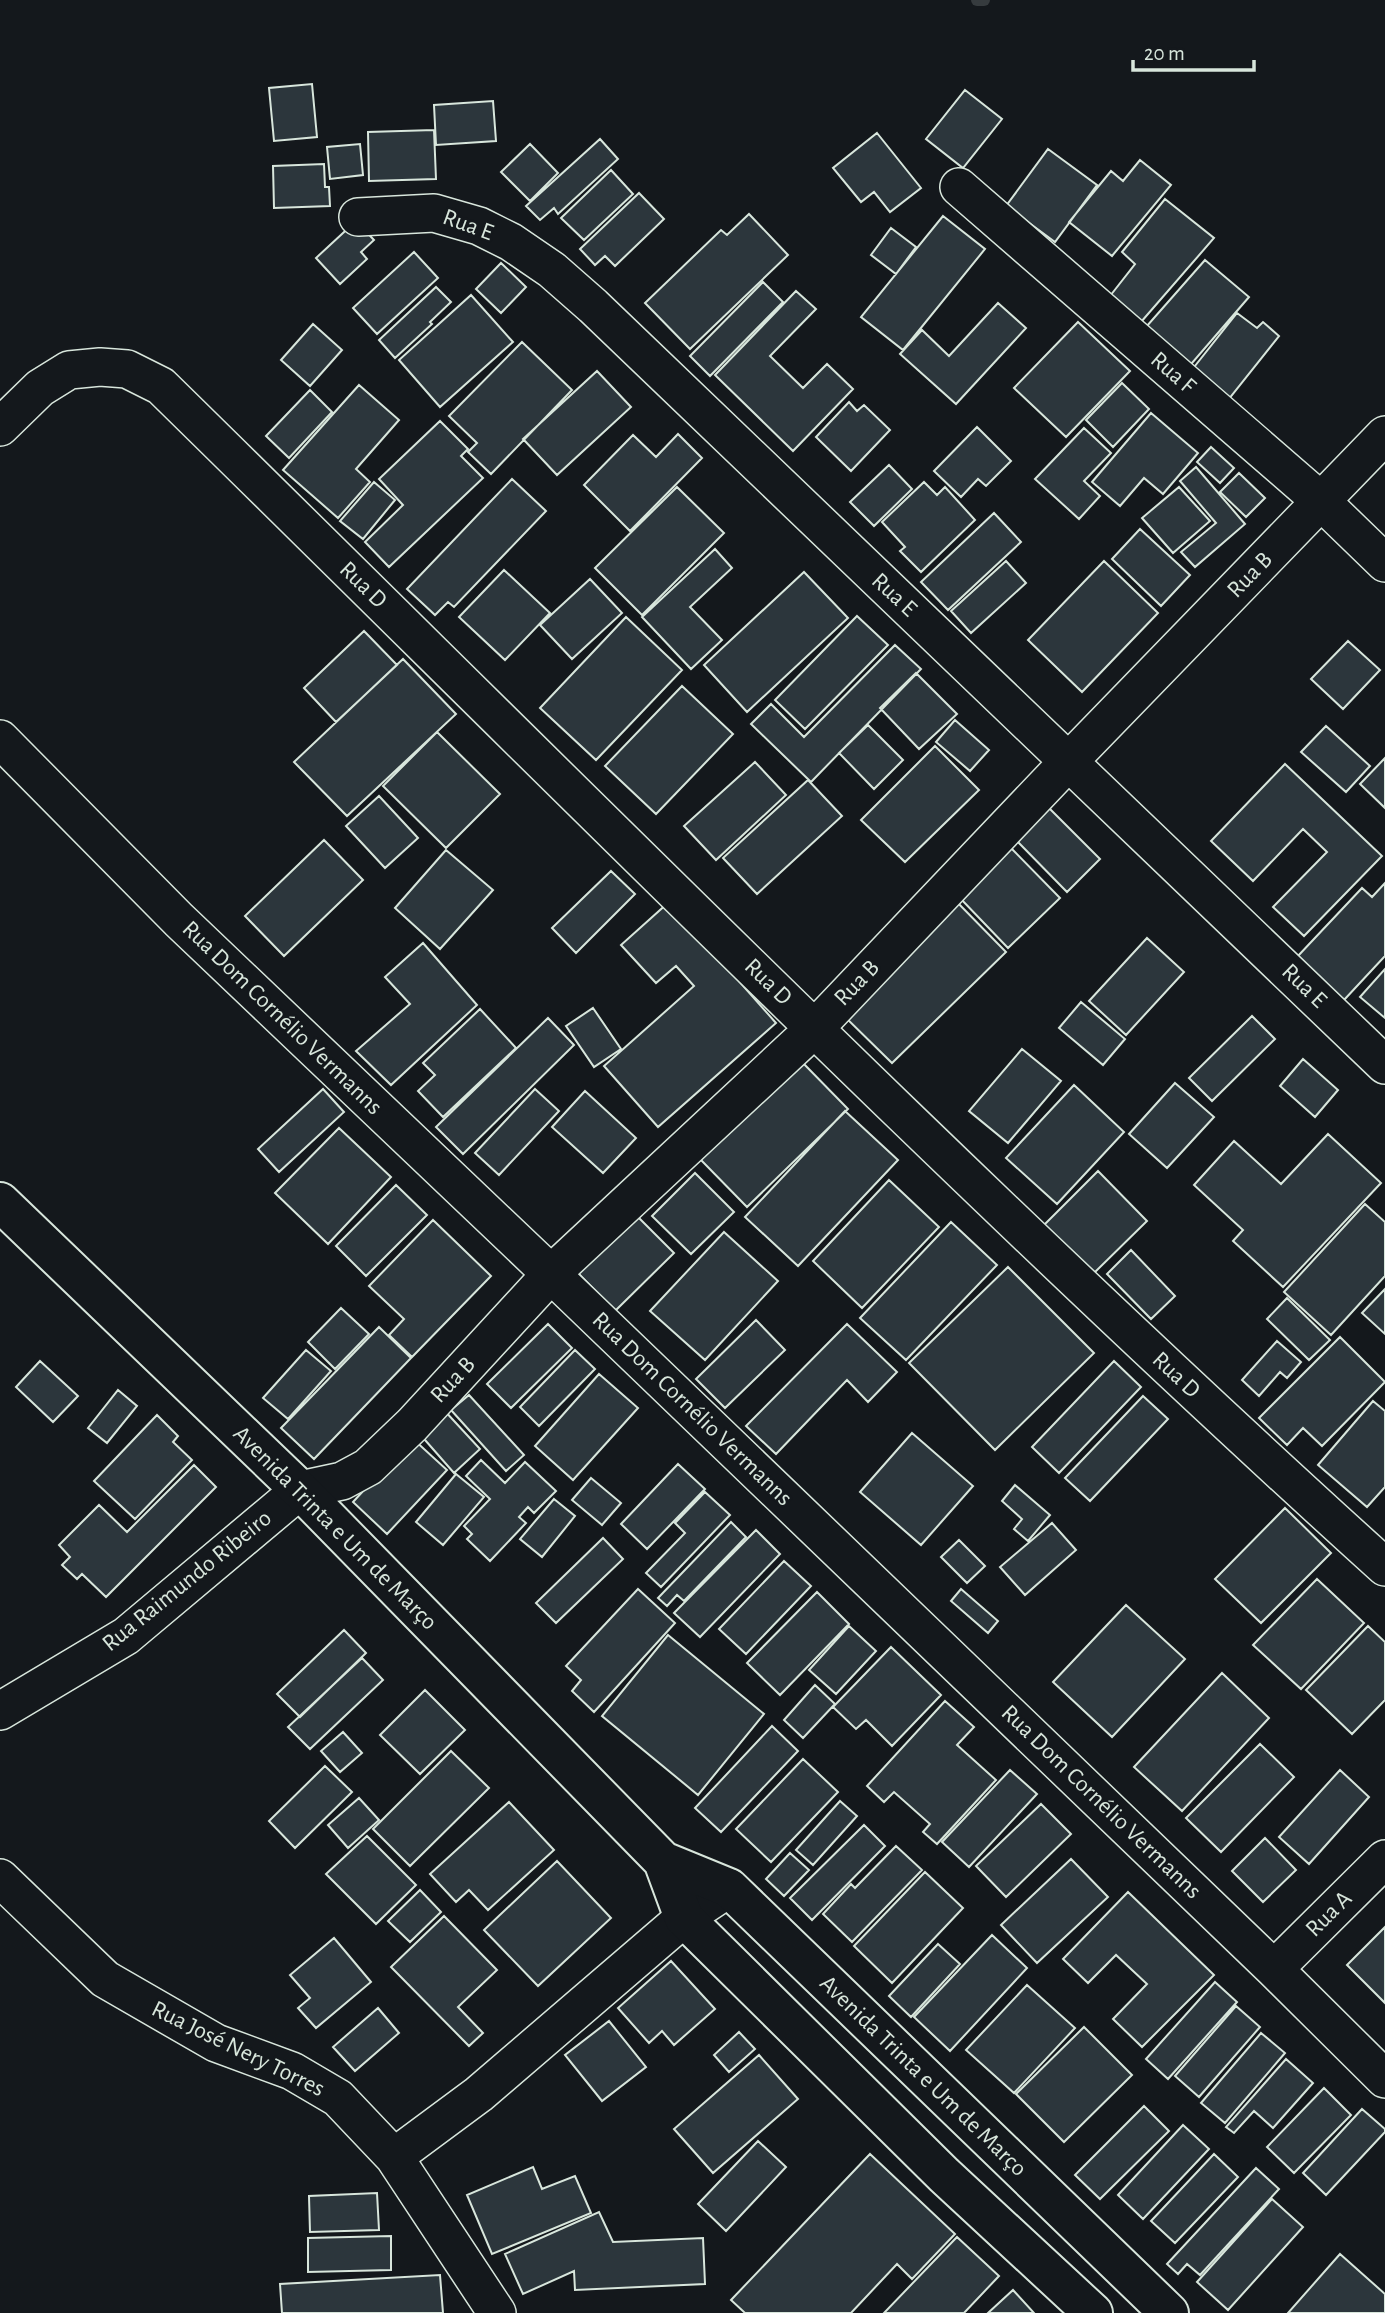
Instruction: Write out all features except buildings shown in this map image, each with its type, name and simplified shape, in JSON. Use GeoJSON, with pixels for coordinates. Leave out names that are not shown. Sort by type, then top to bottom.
{"type":"FeatureCollection","features":[{"type":"Feature","properties":{"kind":"street","name":"Rua F"},"geometry":{"type":"LineString","coordinates":[[959,187],[1322,502],[1385,563]]}},
{"type":"Feature","properties":{"kind":"street","name":"Rua E"},"geometry":{"type":"LineString","coordinates":[[358,217],[434,213],[479,226],[511,242],[552,270],[593,306],[1385,1065]]}},
{"type":"Feature","properties":{"kind":"street","name":"Rua D"},"geometry":{"type":"LineString","coordinates":[[0,427],[40,388],[69,370],[100,367],[127,369],[161,386],[815,1028],[1161,1361],[1385,1567]]}},
{"type":"Feature","properties":{"kind":"street","name":"Rua B"},"geometry":{"type":"LineString","coordinates":[[300,1490],[342,1481],[368,1466],[412,1425],[551,1274],[815,1028],[1385,435]]}},
{"type":"Feature","properties":{"kind":"street","name":"Rua Dom Cornélio Vermanns"},"geometry":{"type":"LineString","coordinates":[[0,739],[179,920],[551,1274],[1385,2079]]}},
{"type":"Feature","properties":{"kind":"street","name":"Avenida Trinta e Um de Março"},"geometry":{"type":"LineString","coordinates":[[0,1202],[300,1490],[663,1861],[729,1888],[1169,2313]]}},
{"type":"Feature","properties":{"kind":"street","name":"Rua Raimundo Ribeiro"},"geometry":{"type":"LineString","coordinates":[[0,1711],[126,1636],[300,1490]]}},
{"type":"Feature","properties":{"kind":"street","name":"Rua A"},"geometry":{"type":"LineString","coordinates":[[1274,1969],[1385,1859]]}},
{"type":"Feature","properties":{"kind":"street","name":"Avenida Trinta e Um de Março"},"geometry":{"type":"LineString","coordinates":[[663,1861],[684,1918],[944,2175],[1093,2313]]}},
{"type":"Feature","properties":{"kind":"street","name":"Rua José Nery Torres"},"geometry":{"type":"LineString","coordinates":[[0,1878],[105,1979],[216,2043],[292,2071],[338,2098],[394,2157],[497,2313]]}},
{"type":"Feature","properties":{"kind":"street"},"geometry":{"type":"LineString","coordinates":[[394,2157],[479,2094],[684,1918],[729,1888]]}},
{"type":"Feature","properties":{"kind":"street"},"geometry":{"type":"LineString","coordinates":[[944,2175],[986,2137]]}},
{"type":"Feature","properties":{"kind":"waterway"},"geometry":{"type":"LineString","coordinates":[[977,0],[984,0]]}}]}
